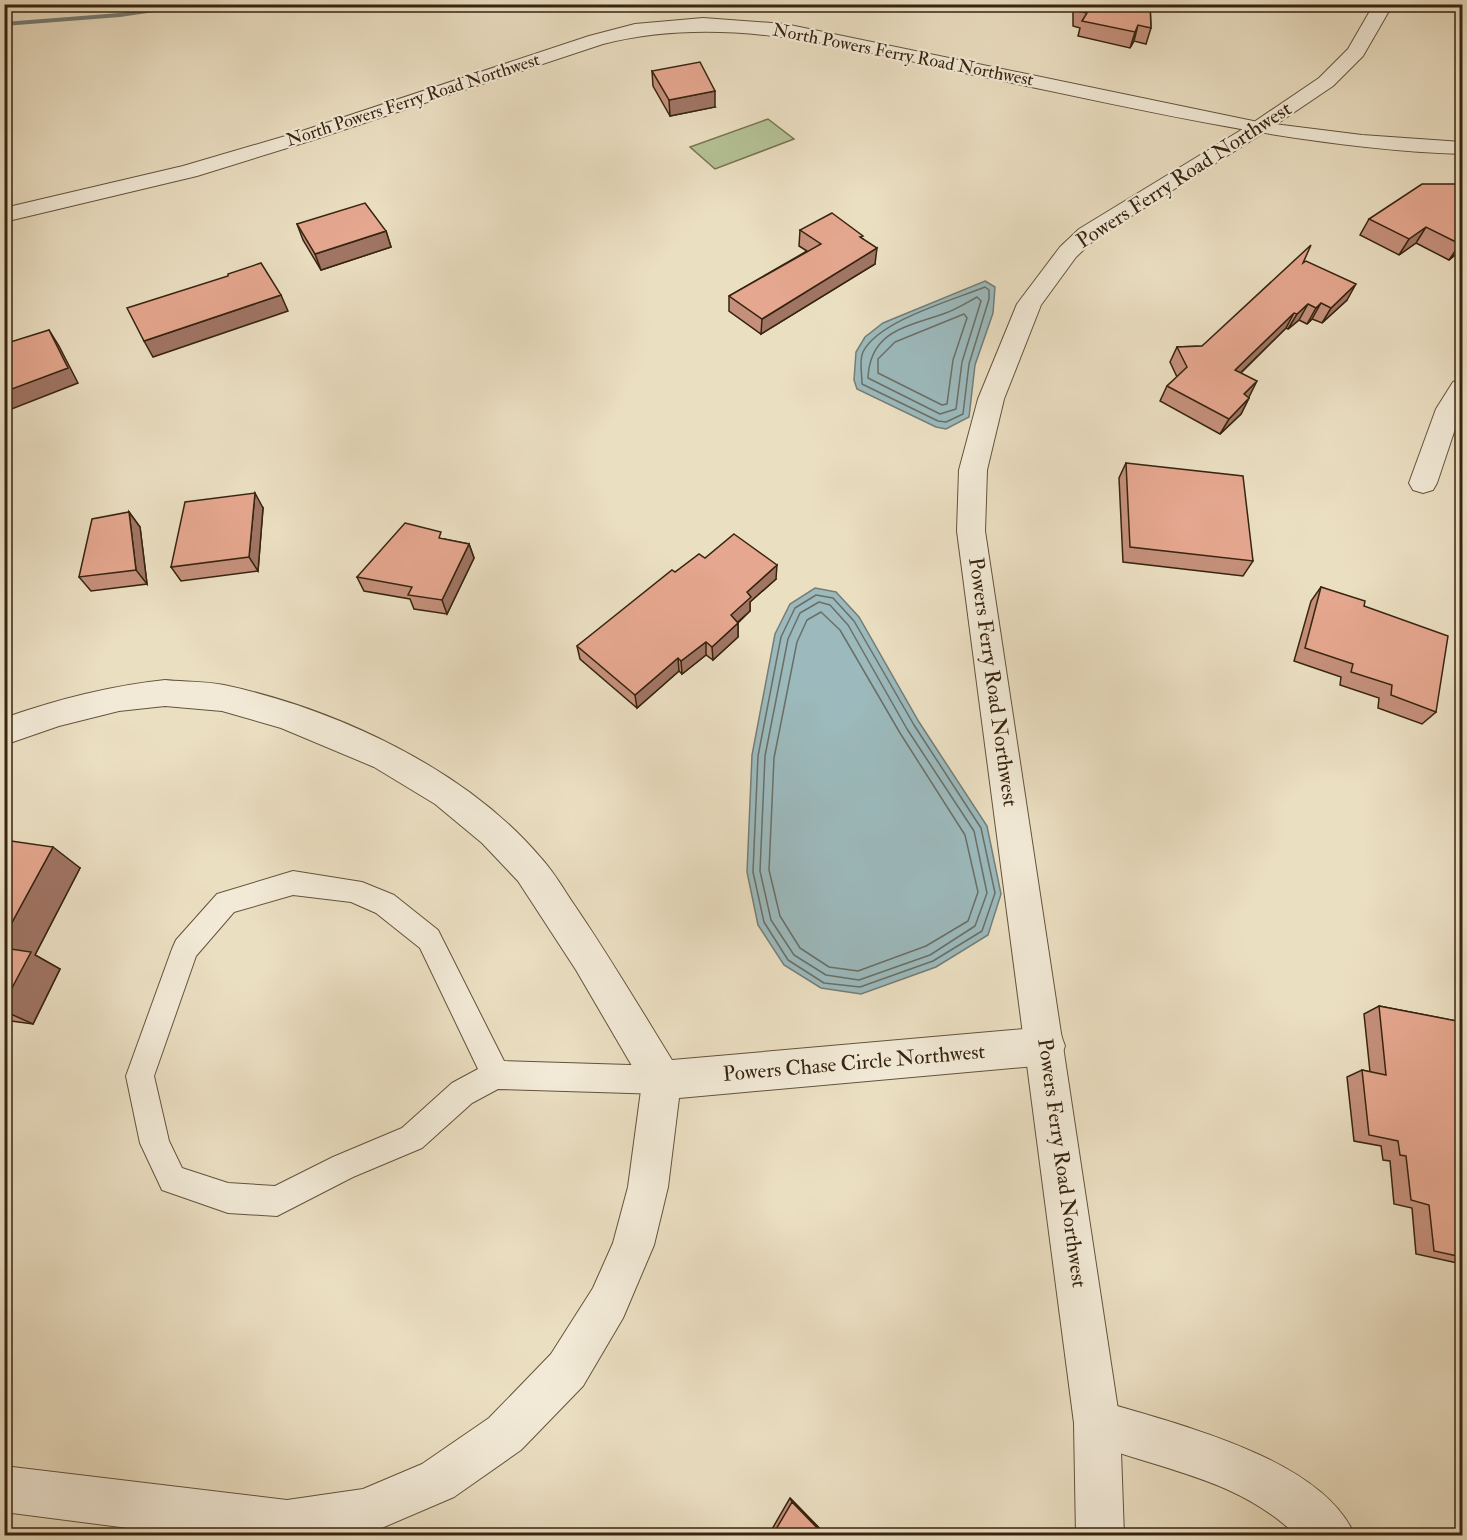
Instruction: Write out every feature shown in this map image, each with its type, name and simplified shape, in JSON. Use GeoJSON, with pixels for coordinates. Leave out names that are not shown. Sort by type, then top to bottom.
{"type":"FeatureCollection","features":[{"type":"Feature","properties":{"kind":"street","name":"Powers Ferry Road Northwest"},"geometry":{"type":"LineString","coordinates":[[1100,1536],[1097,1423],[1046,1046],[971,531],[972,470],[991,399],[1029,304],[1068,252],[1087,234],[1258,128],[1326,82],[1356,52],[1384,4]]}},
{"type":"Feature","properties":{"kind":"street","name":"North Powers Ferry Road Northwest"},"geometry":{"type":"LineString","coordinates":[[4,215],[210,165],[306,136],[596,40],[635,30],[676,25],[733,24],[785,30],[1258,128],[1372,142],[1462,148]]}},
{"type":"Feature","properties":{"kind":"street"},"geometry":{"type":"LineString","coordinates":[[1423,483],[1449,409],[1462,388]]}},
{"type":"Feature","properties":{"kind":"street"},"geometry":{"type":"LineString","coordinates":[[4,732],[57,713],[119,698],[165,693],[222,698],[287,716],[386,757],[447,794],[494,832],[530,870],[589,958],[662,1080],[648,1187],[633,1245],[608,1303],[567,1370],[505,1434],[438,1481],[363,1512],[287,1524],[4,1489]]}},
{"type":"Feature","properties":{"kind":"street","name":"Powers Chase Circle Northwest"},"geometry":{"type":"LineString","coordinates":[[662,1080],[1046,1046]]}},
{"type":"Feature","properties":{"kind":"street"},"geometry":{"type":"LineString","coordinates":[[1097,1423],[1220,1460],[1294,1500],[1331,1536]]}},
{"type":"Feature","properties":{"kind":"lane"},"geometry":{"type":"LineString","coordinates":[[496,1075],[429,939],[385,904],[353,890],[293,884],[226,902],[185,950],[140,1076],[155,1143],[172,1180],[228,1198],[277,1201],[344,1167],[412,1138],[462,1093],[496,1075],[662,1080]]}},
{"type":"Feature","properties":{"kind":"green space"},"geometry":{"type":"Polygon","coordinates":[[[768,119],[794,139],[715,169],[690,147],[768,119]]]}},
{"type":"Feature","properties":{"kind":"water"},"geometry":{"type":"Polygon","coordinates":[[[985,281],[995,287],[993,313],[975,365],[969,417],[946,429],[936,427],[857,389],[854,380],[856,352],[865,337],[883,323],[985,281]]]}},
{"type":"Feature","properties":{"kind":"water"},"geometry":{"type":"Polygon","coordinates":[[[815,588],[836,592],[859,617],[919,722],[987,826],[1001,894],[988,935],[936,967],[861,994],[821,988],[784,965],[758,925],[747,872],[752,755],[775,634],[790,604],[815,588]]]}},
{"type":"Feature","properties":{"kind":"building"},"geometry":{"type":"Polygon","coordinates":[[[1077,4],[1150,4],[1151,28],[1138,25],[1135,32],[1082,21],[1087,13],[1077,11],[1077,4]]]}},
{"type":"Feature","properties":{"kind":"building"},"geometry":{"type":"Polygon","coordinates":[[[700,62],[715,91],[669,100],[652,71],[700,62]]]}},
{"type":"Feature","properties":{"kind":"building"},"geometry":{"type":"Polygon","coordinates":[[[1422,184],[1462,184],[1462,242],[1460,244],[1426,227],[1409,239],[1369,219],[1422,184]]]}},
{"type":"Feature","properties":{"kind":"building"},"geometry":{"type":"Polygon","coordinates":[[[365,203],[386,231],[315,254],[297,224],[365,203]]]}},
{"type":"Feature","properties":{"kind":"building"},"geometry":{"type":"Polygon","coordinates":[[[832,213],[877,248],[762,319],[729,296],[821,244],[800,230],[832,213]]]}},
{"type":"Feature","properties":{"kind":"building"},"geometry":{"type":"Polygon","coordinates":[[[1311,245],[1303,263],[1306,261],[1356,284],[1331,308],[1321,303],[1316,308],[1308,304],[1297,314],[1294,313],[1235,370],[1257,381],[1244,394],[1249,398],[1229,419],[1167,386],[1187,367],[1177,347],[1202,346],[1311,245]]]}},
{"type":"Feature","properties":{"kind":"building"},"geometry":{"type":"Polygon","coordinates":[[[261,263],[281,295],[144,341],[127,308],[228,276],[228,274],[261,263]]]}},
{"type":"Feature","properties":{"kind":"building"},"geometry":{"type":"Polygon","coordinates":[[[49,330],[68,368],[4,392],[4,344],[49,330]]]}},
{"type":"Feature","properties":{"kind":"building"},"geometry":{"type":"Polygon","coordinates":[[[1126,463],[1243,476],[1253,561],[1130,547],[1126,463]]]}},
{"type":"Feature","properties":{"kind":"building"},"geometry":{"type":"Polygon","coordinates":[[[255,493],[249,557],[171,567],[185,502],[255,493]]]}},
{"type":"Feature","properties":{"kind":"building"},"geometry":{"type":"Polygon","coordinates":[[[129,512],[136,570],[79,577],[92,519],[129,512]]]}},
{"type":"Feature","properties":{"kind":"building"},"geometry":{"type":"Polygon","coordinates":[[[405,523],[441,532],[439,538],[469,544],[442,600],[408,595],[412,587],[357,577],[405,523]]]}},
{"type":"Feature","properties":{"kind":"building"},"geometry":{"type":"Polygon","coordinates":[[[734,534],[777,565],[747,592],[751,597],[731,615],[738,623],[712,647],[706,642],[681,661],[678,658],[635,695],[577,646],[672,570],[675,572],[699,554],[705,558],[734,534]]]}},
{"type":"Feature","properties":{"kind":"building"},"geometry":{"type":"Polygon","coordinates":[[[1321,587],[1365,601],[1364,606],[1448,636],[1436,712],[1391,695],[1392,685],[1351,672],[1353,664],[1305,648],[1321,587]]]}},
{"type":"Feature","properties":{"kind":"building"},"geometry":{"type":"Polygon","coordinates":[[[4,840],[53,847],[4,937],[4,840]]]}},
{"type":"Feature","properties":{"kind":"building"},"geometry":{"type":"Polygon","coordinates":[[[4,948],[31,952],[4,1003],[4,948]]]}},
{"type":"Feature","properties":{"kind":"building"},"geometry":{"type":"Polygon","coordinates":[[[1379,1006],[1462,1022],[1462,1257],[1434,1251],[1429,1205],[1411,1200],[1406,1156],[1400,1155],[1398,1141],[1369,1135],[1362,1070],[1386,1075],[1379,1006]]]}},
{"type":"Feature","properties":{"kind":"building"},"geometry":{"type":"Polygon","coordinates":[[[792,1502],[825,1536],[772,1536],[792,1502]]]}},
{"type":"Feature","properties":{"kind":"waterway"},"geometry":{"type":"LineString","coordinates":[[4,24],[120,15],[206,4]]}}]}
